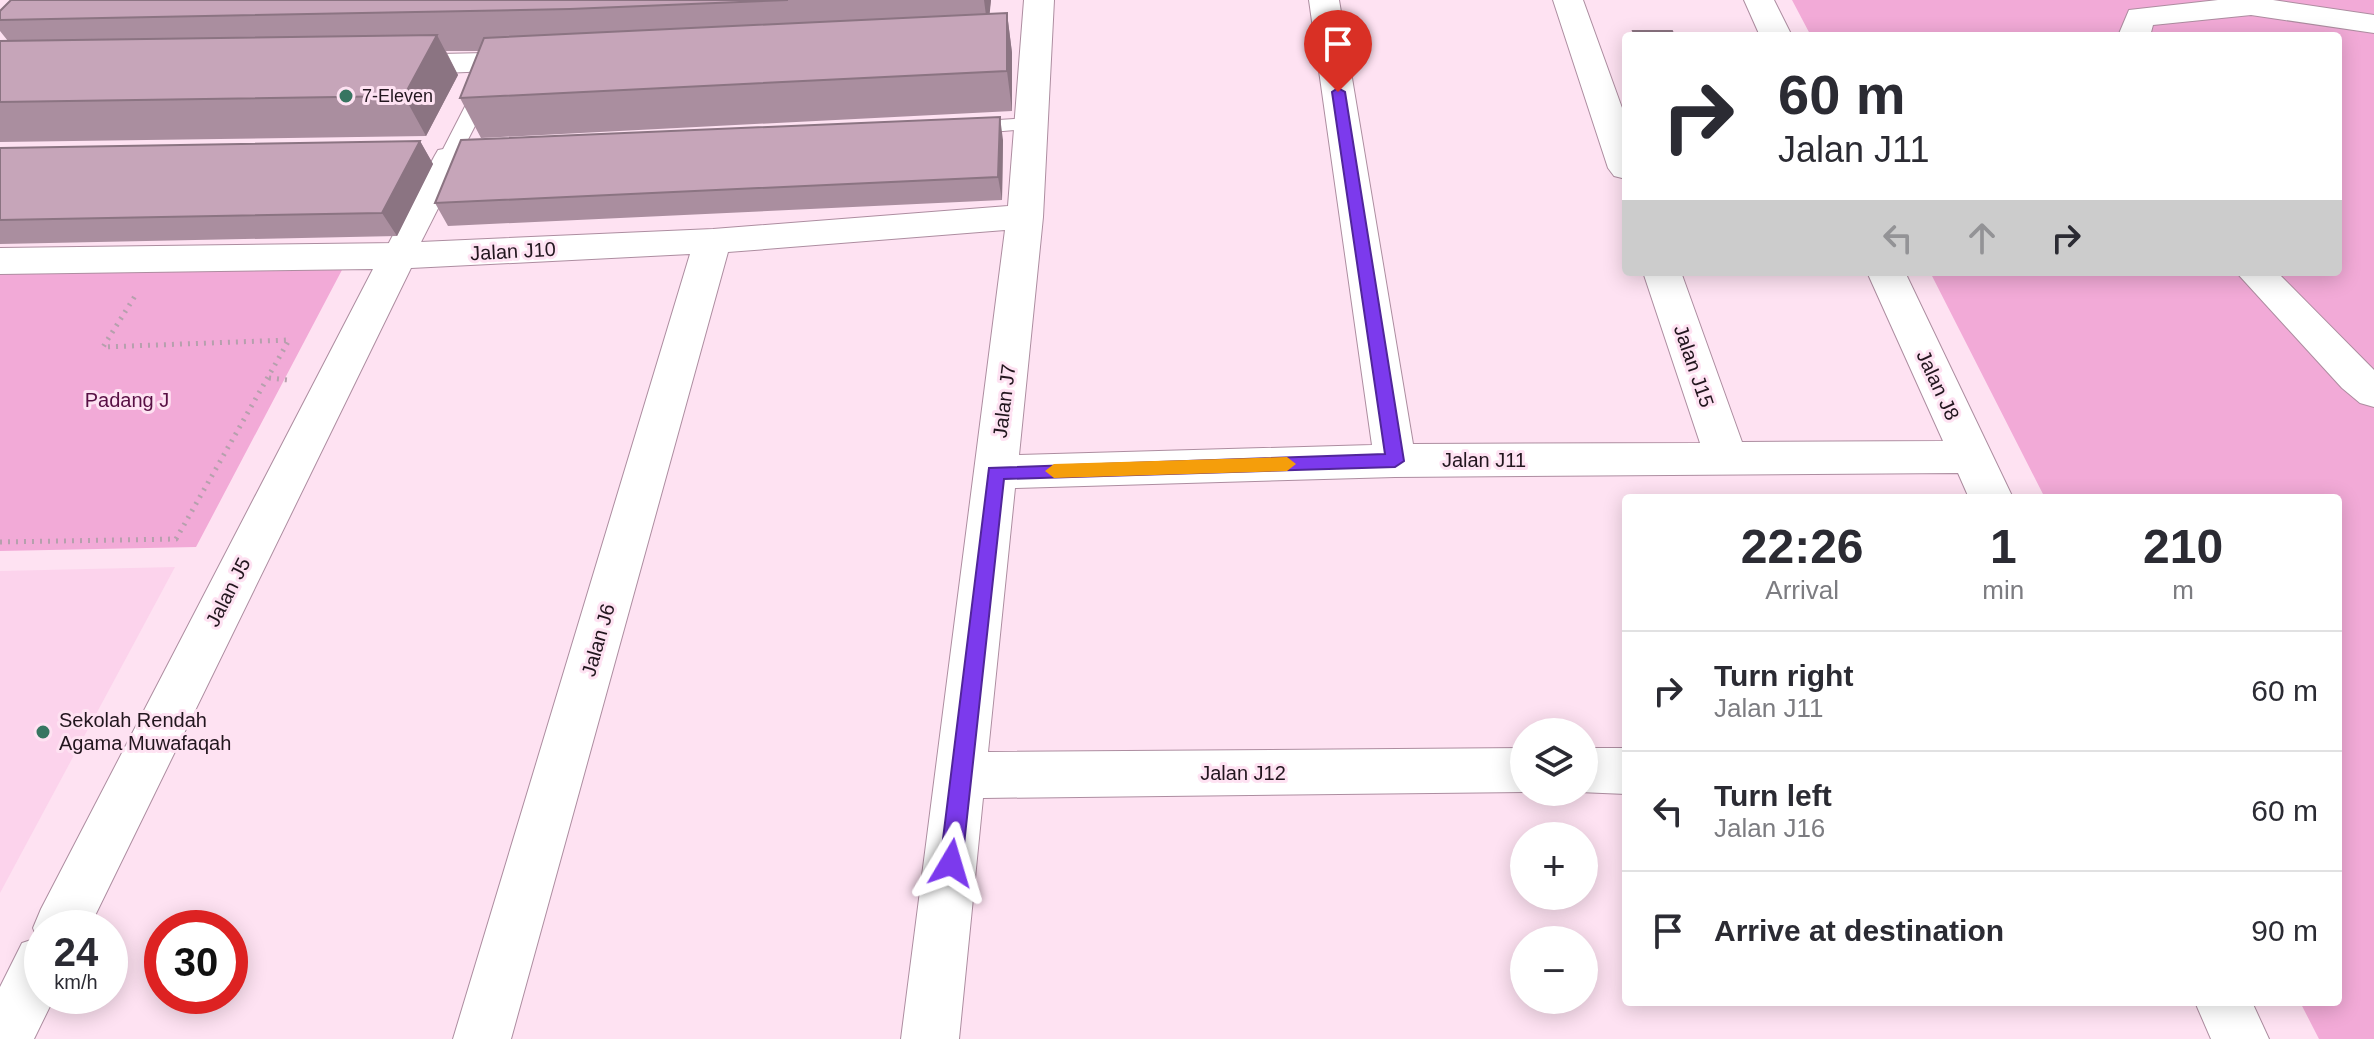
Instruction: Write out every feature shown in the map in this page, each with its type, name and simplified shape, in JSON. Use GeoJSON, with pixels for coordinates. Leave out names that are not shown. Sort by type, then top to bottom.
{"type":"FeatureCollection","features":[{"type":"Feature","properties":{"kind":"street"},"geometry":{"type":"LineString","coordinates":[[1324,0],[1395,461]]}},
{"type":"Feature","properties":{"kind":"street"},"geometry":{"type":"LineString","coordinates":[[1568,0],[1622,156]]}},
{"type":"Feature","properties":{"kind":"street"},"geometry":{"type":"LineString","coordinates":[[1759,0],[1774,32]]}},
{"type":"Feature","properties":{"kind":"street"},"geometry":{"type":"LineString","coordinates":[[2135,32],[2140,17],[2251,6],[2374,24]]}},
{"type":"Feature","properties":{"kind":"street","name":"Jalan J7"},"geometry":{"type":"LineString","coordinates":[[930,1039],[1025,217],[1032,124],[1027,21]]}},
{"type":"Feature","properties":{"kind":"street"},"geometry":{"type":"LineString","coordinates":[[358,65],[559,61]]}},
{"type":"Feature","properties":{"kind":"street"},"geometry":{"type":"LineString","coordinates":[[398,256],[441,157]]}},
{"type":"Feature","properties":{"kind":"street","name":"Jalan J10"},"geometry":{"type":"LineString","coordinates":[[0,261],[398,256],[713,241],[1025,217]]}},
{"type":"Feature","properties":{"kind":"street","name":"Jalan J6"},"geometry":{"type":"LineString","coordinates":[[482,1039],[713,241]]}},
{"type":"Feature","properties":{"kind":"street","name":"Jalan J5"},"geometry":{"type":"LineString","coordinates":[[69,910],[398,256]]}},
{"type":"Feature","properties":{"kind":"street","name":"Jalan J15"},"geometry":{"type":"LineString","coordinates":[[1663,276],[1727,460]]}},
{"type":"Feature","properties":{"kind":"street","name":"Jalan J8"},"geometry":{"type":"LineString","coordinates":[[1888,276],[1989,494]]}},
{"type":"Feature","properties":{"kind":"street"},"geometry":{"type":"LineString","coordinates":[[2259,276],[2356,378],[2374,392]]}},
{"type":"Feature","properties":{"kind":"street","name":"Jalan J11"},"geometry":{"type":"LineString","coordinates":[[996,472],[1395,461],[1972,457]]}},
{"type":"Feature","properties":{"kind":"street","name":"Jalan J12"},"geometry":{"type":"LineString","coordinates":[[962,775],[1510,771]]}},
{"type":"Feature","properties":{"kind":"street"},"geometry":{"type":"LineString","coordinates":[[1598,771],[1622,771]]}},
{"type":"Feature","properties":{"kind":"street"},"geometry":{"type":"LineString","coordinates":[[4,1039],[24,999]]}},
{"type":"Feature","properties":{"kind":"street"},"geometry":{"type":"LineString","coordinates":[[2225,1006],[2240,1039]]}},
{"type":"Feature","properties":{"kind":"lane"},"geometry":{"type":"LineString","coordinates":[[441,157],[497,64]]}},
{"type":"Feature","properties":{"kind":"lane"},"geometry":{"type":"LineString","coordinates":[[954,129],[1032,124]]}},
{"type":"Feature","properties":{"kind":"lane"},"geometry":{"type":"LineString","coordinates":[[441,157],[481,155]]}},
{"type":"Feature","properties":{"kind":"path"},"geometry":{"type":"LineString","coordinates":[[0,542],[176,539],[289,340],[103,347],[143,284]]}},
{"type":"Feature","properties":{"kind":"shaded area","name":"Sekolah Rendah Agama Muwafaqah"},"geometry":{"type":"Polygon","coordinates":[[[175,567],[0,893],[0,571],[175,567]]]}},
{"type":"Feature","properties":{"kind":"green space"},"geometry":{"type":"Polygon","coordinates":[[[1792,0],[2374,0],[2374,1039],[2319,1039],[2302,1006],[2342,1006],[2342,494],[2043,494],[1932,276],[2342,276],[2342,32],[1809,32],[1792,0]]]}},
{"type":"Feature","properties":{"kind":"green space","name":"Padang J"},"geometry":{"type":"Polygon","coordinates":[[[343,268],[196,547],[0,551],[0,273],[343,268]]]}},
{"type":"Feature","properties":{"kind":"building"},"geometry":{"type":"Polygon","coordinates":[[[11,0],[788,0],[570,9],[0,20],[0,11],[11,0]]]}},
{"type":"Feature","properties":{"kind":"building"},"geometry":{"type":"Polygon","coordinates":[[[1007,13],[1007,71],[460,98],[484,38],[1007,13]]]}},
{"type":"Feature","properties":{"kind":"building"},"geometry":{"type":"Polygon","coordinates":[[[437,35],[404,96],[0,102],[0,41],[437,35]]]}},
{"type":"Feature","properties":{"kind":"building"},"geometry":{"type":"Polygon","coordinates":[[[1000,117],[998,177],[435,203],[461,140],[1000,117]]]}},
{"type":"Feature","properties":{"kind":"building"},"geometry":{"type":"Polygon","coordinates":[[[420,141],[382,213],[0,220],[0,148],[420,141]]]}},
{"type":"Feature","properties":{"kind":"slow traffic"},"geometry":{"type":"LineString","coordinates":[[1054,471],[1287,464]]}},
{"type":"Feature","properties":{"kind":"place","name":"7-Eleven"},"geometry":{"type":"Point","coordinates":[346,96]}},
{"type":"Feature","properties":{"kind":"place","name":"Sekolah Rendah Agama Muwafaqah"},"geometry":{"type":"Point","coordinates":[43,732]}},
{"type":"Feature","properties":{"kind":"route"},"geometry":{"type":"LineString","coordinates":[[951,863],[996,472],[1395,461],[1338,92]]}}]}
